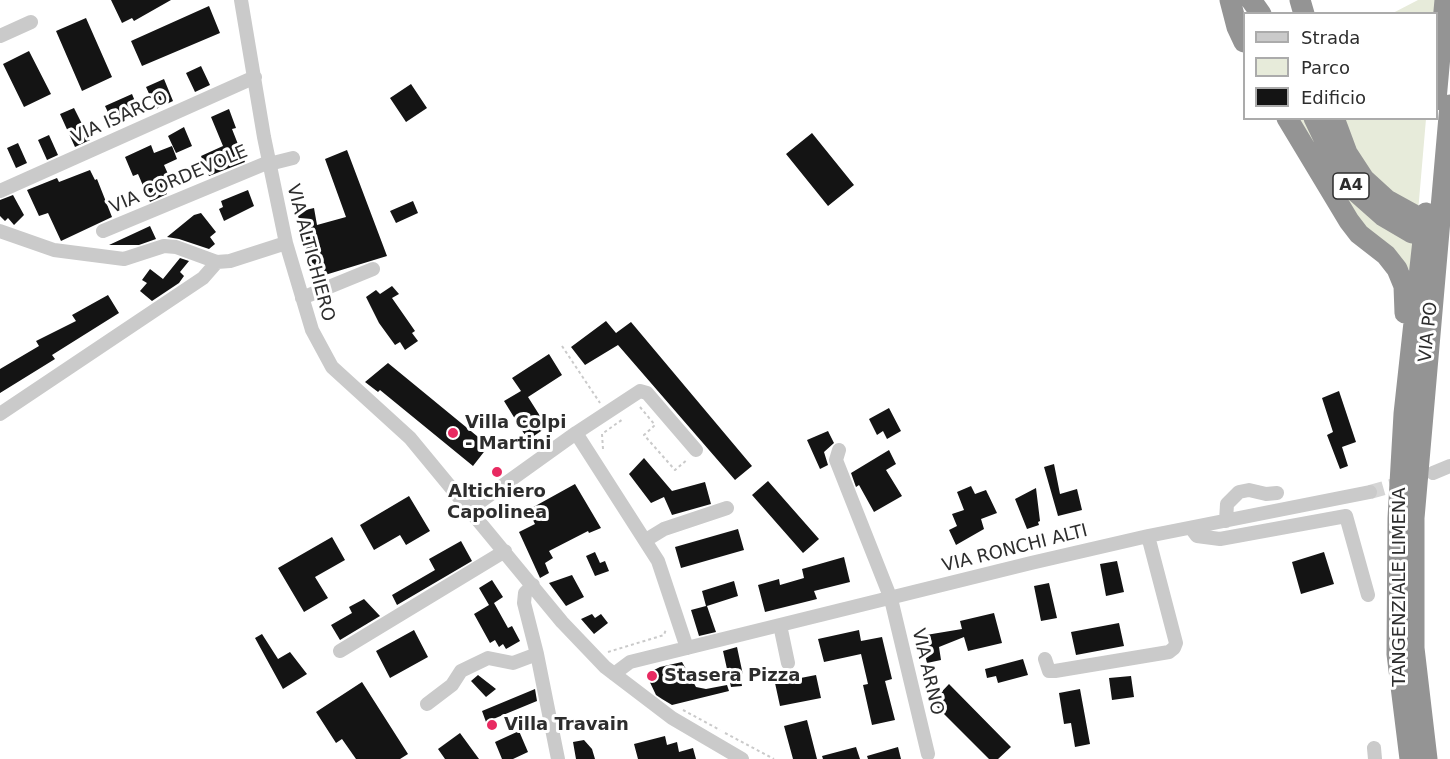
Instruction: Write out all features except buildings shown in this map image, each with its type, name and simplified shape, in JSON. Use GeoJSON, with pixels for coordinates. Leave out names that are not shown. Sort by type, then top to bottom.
{"type":"FeatureCollection","features":[{"type":"Feature","properties":{"kind":"highway"},"geometry":{"type":"LineString","coordinates":[[1230,0],[1243,36]]}},
{"type":"Feature","properties":{"kind":"highway"},"geometry":{"type":"LineString","coordinates":[[1438,88],[1445,0]]}},
{"type":"Feature","properties":{"kind":"highway","name":"VIA PO"},"geometry":{"type":"LineString","coordinates":[[1413,415],[1433,291],[1450,105]]}},
{"type":"Feature","properties":{"kind":"highway"},"geometry":{"type":"LineString","coordinates":[[1288,120],[1349,221],[1359,234],[1386,255],[1397,268],[1404,286],[1400,383],[1413,415]]}},
{"type":"Feature","properties":{"kind":"highway","name":"A4"},"geometry":{"type":"LineString","coordinates":[[1315,120],[1336,164],[1357,193],[1383,216],[1414,225],[1364,179],[1347,153],[1335,120]]}},
{"type":"Feature","properties":{"kind":"highway","name":"VIA PO"},"geometry":{"type":"LineString","coordinates":[[1413,415],[1435,120]]}},
{"type":"Feature","properties":{"kind":"highway"},"geometry":{"type":"LineString","coordinates":[[1433,291],[1450,220]]}},
{"type":"Feature","properties":{"kind":"highway","name":"TANGENZIALE LIMENA"},"geometry":{"type":"LineString","coordinates":[[1410,759],[1401,702],[1396,596],[1413,415]]}},
{"type":"Feature","properties":{"kind":"highway","name":"TANGENZIALE LIMENA"},"geometry":{"type":"LineString","coordinates":[[1413,415],[1417,468],[1413,597],[1416,669],[1427,759]]}},
{"type":"Feature","properties":{"kind":"street","name":"VIA ALTICHIERO"},"geometry":{"type":"LineString","coordinates":[[241,0],[269,163],[286,243],[312,330],[332,367],[410,438],[562,622],[615,674],[672,718],[742,759]]}},
{"type":"Feature","properties":{"kind":"street"},"geometry":{"type":"LineString","coordinates":[[0,36],[31,22]]}},
{"type":"Feature","properties":{"kind":"street","name":"VIA ISARCO"},"geometry":{"type":"LineString","coordinates":[[0,192],[255,77]]}},
{"type":"Feature","properties":{"kind":"street","name":"VIA CORDEVOLE"},"geometry":{"type":"LineString","coordinates":[[103,231],[269,163],[293,158]]}},
{"type":"Feature","properties":{"kind":"street"},"geometry":{"type":"LineString","coordinates":[[0,231],[54,250],[124,259],[164,246],[176,247],[217,262],[230,261],[286,243]]}},
{"type":"Feature","properties":{"kind":"street"},"geometry":{"type":"LineString","coordinates":[[0,414],[202,278],[217,262]]}},
{"type":"Feature","properties":{"kind":"street"},"geometry":{"type":"LineString","coordinates":[[302,298],[373,269]]}},
{"type":"Feature","properties":{"kind":"street"},"geometry":{"type":"LineString","coordinates":[[470,509],[576,432],[640,392],[647,393],[693,454]]}},
{"type":"Feature","properties":{"kind":"street"},"geometry":{"type":"LineString","coordinates":[[576,432],[646,540],[663,574],[687,648]]}},
{"type":"Feature","properties":{"kind":"street"},"geometry":{"type":"LineString","coordinates":[[838,450],[836,460],[891,599]]}},
{"type":"Feature","properties":{"kind":"street"},"geometry":{"type":"LineString","coordinates":[[1433,473],[1450,466]]}},
{"type":"Feature","properties":{"kind":"street"},"geometry":{"type":"LineString","coordinates":[[1226,521],[1227,504],[1239,492],[1249,490],[1266,494],[1277,493]]}},
{"type":"Feature","properties":{"kind":"street","name":"VIA RONCHI ALTI"},"geometry":{"type":"LineString","coordinates":[[615,674],[630,662],[1024,569],[1148,536],[1370,492]]}},
{"type":"Feature","properties":{"kind":"street"},"geometry":{"type":"LineString","coordinates":[[646,540],[664,529],[727,508]]}},
{"type":"Feature","properties":{"kind":"street"},"geometry":{"type":"LineString","coordinates":[[1191,528],[1197,536],[1220,539],[1346,516],[1368,595]]}},
{"type":"Feature","properties":{"kind":"street"},"geometry":{"type":"LineString","coordinates":[[1045,659],[1049,671],[1055,671],[1169,652],[1174,648],[1176,643],[1148,536]]}},
{"type":"Feature","properties":{"kind":"street"},"geometry":{"type":"LineString","coordinates":[[340,651],[505,551]]}},
{"type":"Feature","properties":{"kind":"street"},"geometry":{"type":"LineString","coordinates":[[533,585],[525,593],[524,603],[537,654],[558,759]]}},
{"type":"Feature","properties":{"kind":"street","name":"VIA ARNO"},"geometry":{"type":"LineString","coordinates":[[891,599],[928,754]]}},
{"type":"Feature","properties":{"kind":"street"},"geometry":{"type":"LineString","coordinates":[[780,625],[788,663]]}},
{"type":"Feature","properties":{"kind":"street"},"geometry":{"type":"LineString","coordinates":[[427,704],[452,685],[461,671],[488,658],[513,663],[537,654]]}},
{"type":"Feature","properties":{"kind":"path"},"geometry":{"type":"LineString","coordinates":[[562,346],[602,405]]}},
{"type":"Feature","properties":{"kind":"path"},"geometry":{"type":"LineString","coordinates":[[603,448],[602,434],[640,407],[656,425],[644,435],[675,470],[693,454]]}},
{"type":"Feature","properties":{"kind":"path"},"geometry":{"type":"LineString","coordinates":[[608,652],[664,635],[665,624]]}},
{"type":"Feature","properties":{"kind":"green space"},"geometry":{"type":"Polygon","coordinates":[[[1418,0],[1435,0],[1434,12],[1395,12],[1418,0]]]}},
{"type":"Feature","properties":{"kind":"green space"},"geometry":{"type":"Polygon","coordinates":[[[1294,120],[1307,120],[1413,243],[1410,270],[1374,242],[1294,120]]]}},
{"type":"Feature","properties":{"kind":"green space"},"geometry":{"type":"Polygon","coordinates":[[[1341,120],[1426,120],[1418,212],[1365,169],[1341,120]]]}},
{"type":"Feature","properties":{"kind":"tunnel"},"geometry":{"type":"LineString","coordinates":[[1370,492],[1405,482]]}},
{"type":"Feature","properties":{"kind":"place","name":"Villa Colpi - Martini"},"geometry":{"type":"Point","coordinates":[453,433]}},
{"type":"Feature","properties":{"kind":"place","name":"Altichiero Capolinea"},"geometry":{"type":"Point","coordinates":[497,472]}},
{"type":"Feature","properties":{"kind":"place","name":"Stasera Pizza"},"geometry":{"type":"Point","coordinates":[652,676]}},
{"type":"Feature","properties":{"kind":"place","name":"Villa Travain"},"geometry":{"type":"Point","coordinates":[492,725]}}]}
